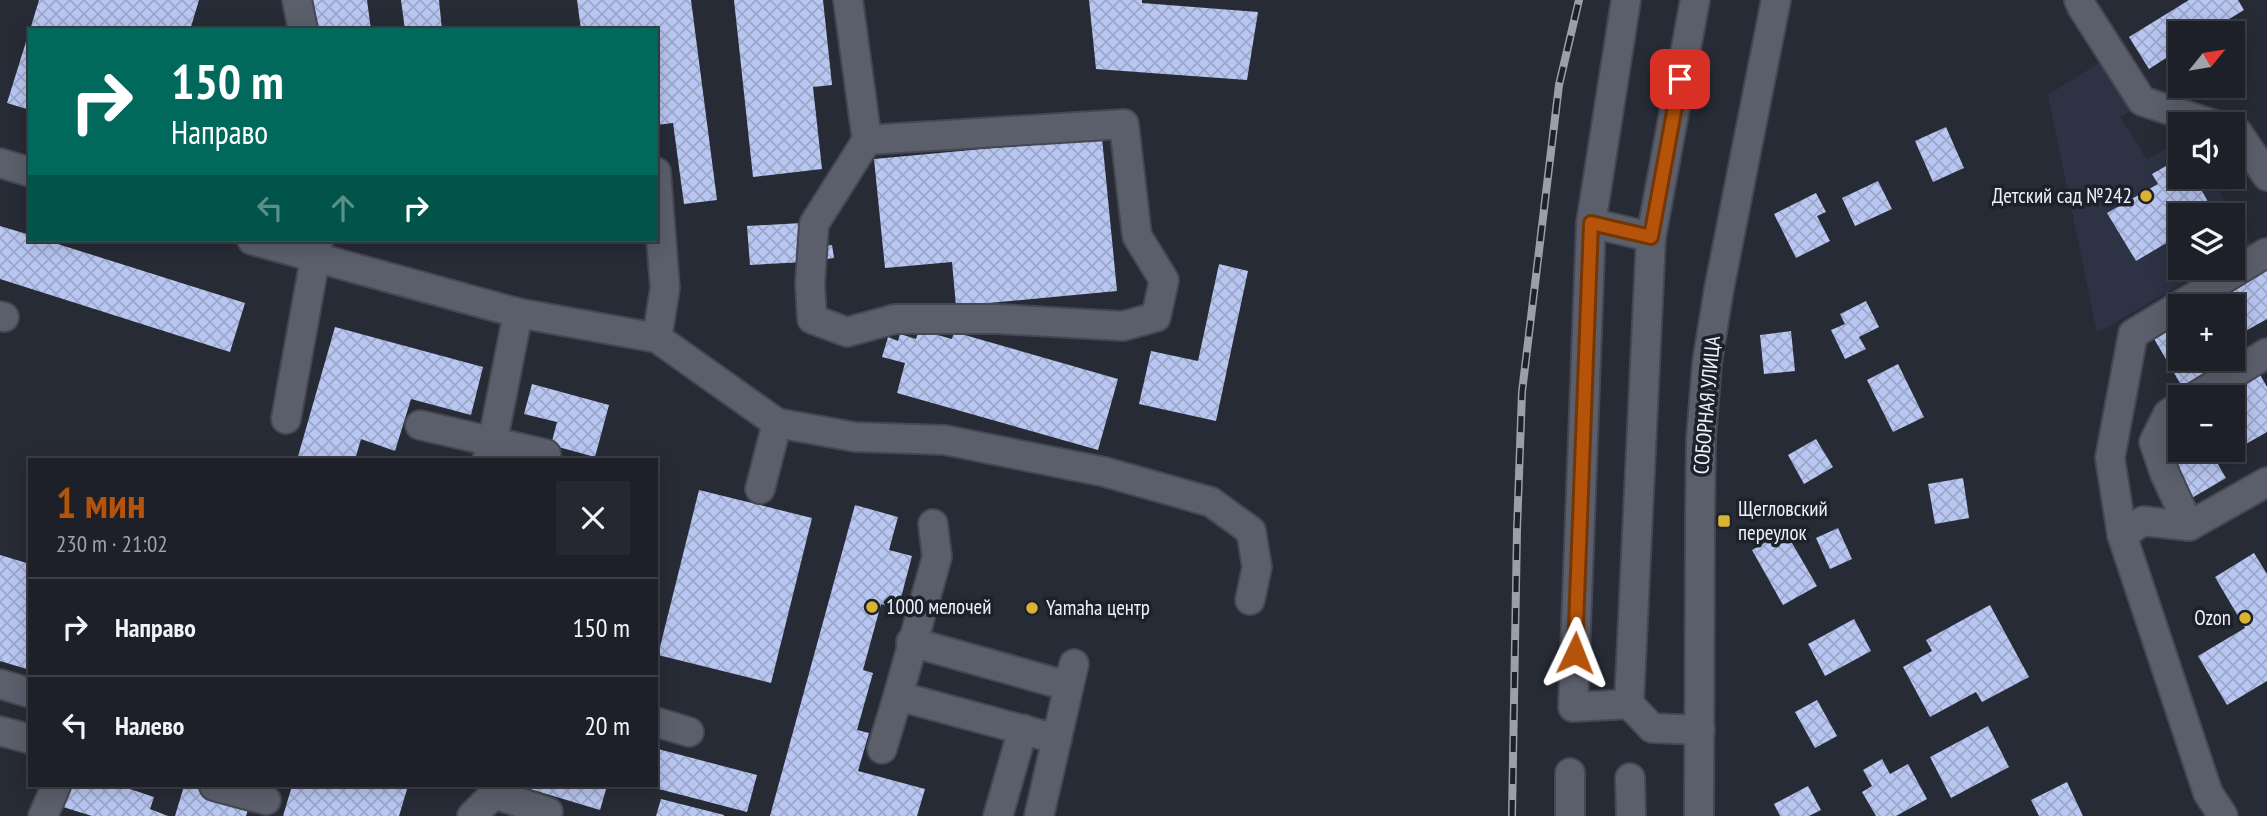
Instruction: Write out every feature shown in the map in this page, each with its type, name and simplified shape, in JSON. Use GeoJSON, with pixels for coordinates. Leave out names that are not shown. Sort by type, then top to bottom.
{"type":"FeatureCollection","features":[{"type":"Feature","properties":{"kind":"street"},"geometry":{"type":"LineString","coordinates":[[298,0],[303,28]]}},
{"type":"Feature","properties":{"kind":"street"},"geometry":{"type":"LineString","coordinates":[[848,0],[867,140],[814,224],[810,284],[812,318],[847,332],[895,320],[998,319],[1123,326],[1156,317],[1164,280],[1137,236],[1124,124],[867,140]]}},
{"type":"Feature","properties":{"kind":"street"},"geometry":{"type":"LineString","coordinates":[[1626,0],[1591,223],[1573,707],[1629,704]]}},
{"type":"Feature","properties":{"kind":"street"},"geometry":{"type":"LineString","coordinates":[[1695,0],[1651,237],[1629,704],[1652,728],[1700,730]]}},
{"type":"Feature","properties":{"kind":"street","name":"СОБОРНАЯ УЛИЦА"},"geometry":{"type":"LineString","coordinates":[[1699,816],[1700,492],[1707,363],[1776,0]]}},
{"type":"Feature","properties":{"kind":"street"},"geometry":{"type":"LineString","coordinates":[[2085,2],[2142,101],[2175,112]]}},
{"type":"Feature","properties":{"kind":"street"},"geometry":{"type":"LineString","coordinates":[[2245,143],[2267,176]]}},
{"type":"Feature","properties":{"kind":"street"},"geometry":{"type":"LineString","coordinates":[[0,163],[28,171]]}},
{"type":"Feature","properties":{"kind":"street"},"geometry":{"type":"LineString","coordinates":[[657,338],[665,288],[658,198]]}},
{"type":"Feature","properties":{"kind":"street"},"geometry":{"type":"LineString","coordinates":[[1591,223],[1651,237]]}},
{"type":"Feature","properties":{"kind":"street"},"geometry":{"type":"LineString","coordinates":[[266,242],[316,249],[518,313],[657,338],[777,423],[855,437],[945,440],[1105,472],[1211,502],[1251,531],[1257,566],[1250,600]]}},
{"type":"Feature","properties":{"kind":"street"},"geometry":{"type":"LineString","coordinates":[[286,419],[316,249]]}},
{"type":"Feature","properties":{"kind":"street"},"geometry":{"type":"LineString","coordinates":[[2223,816],[2208,793],[2122,534],[2110,458],[2133,334],[2266,253]]}},
{"type":"Feature","properties":{"kind":"street"},"geometry":{"type":"LineString","coordinates":[[490,450],[518,313]]}},
{"type":"Feature","properties":{"kind":"street"},"geometry":{"type":"LineString","coordinates":[[2215,385],[2267,353]]}},
{"type":"Feature","properties":{"kind":"street"},"geometry":{"type":"LineString","coordinates":[[2168,414],[2154,442],[2165,474],[2189,526]]}},
{"type":"Feature","properties":{"kind":"street"},"geometry":{"type":"LineString","coordinates":[[760,489],[777,423]]}},
{"type":"Feature","properties":{"kind":"street"},"geometry":{"type":"LineString","coordinates":[[420,425],[490,450],[545,454],[544,458]]}},
{"type":"Feature","properties":{"kind":"street"},"geometry":{"type":"LineString","coordinates":[[2122,534],[2143,521],[2189,526],[2267,482]]}},
{"type":"Feature","properties":{"kind":"street"},"geometry":{"type":"LineString","coordinates":[[882,749],[936,557],[933,524]]}},
{"type":"Feature","properties":{"kind":"street"},"geometry":{"type":"LineString","coordinates":[[911,642],[1071,675],[1039,816]]}},
{"type":"Feature","properties":{"kind":"street"},"geometry":{"type":"LineString","coordinates":[[0,684],[28,692]]}},
{"type":"Feature","properties":{"kind":"street"},"geometry":{"type":"LineString","coordinates":[[898,695],[1057,739]]}},
{"type":"Feature","properties":{"kind":"street"},"geometry":{"type":"LineString","coordinates":[[658,723],[689,732]]}},
{"type":"Feature","properties":{"kind":"street"},"geometry":{"type":"LineString","coordinates":[[998,816],[1023,729]]}},
{"type":"Feature","properties":{"kind":"street"},"geometry":{"type":"LineString","coordinates":[[0,731],[28,738]]}},
{"type":"Feature","properties":{"kind":"street"},"geometry":{"type":"LineString","coordinates":[[1570,773],[1570,816]]}},
{"type":"Feature","properties":{"kind":"street"},"geometry":{"type":"LineString","coordinates":[[1630,778],[1631,816]]}},
{"type":"Feature","properties":{"kind":"street"},"geometry":{"type":"LineString","coordinates":[[43,816],[56,787]]}},
{"type":"Feature","properties":{"kind":"street"},"geometry":{"type":"LineString","coordinates":[[218,787],[266,800]]}},
{"type":"Feature","properties":{"kind":"street"},"geometry":{"type":"LineString","coordinates":[[472,816],[494,794],[548,812]]}},
{"type":"Feature","properties":{"kind":"shaded area","name":"Детский сад №242"},"geometry":{"type":"Polygon","coordinates":[[[2105,59],[2135,108],[2120,117],[2147,160],[2168,147],[2168,189],[2218,189],[2227,203],[2168,203],[2168,280],[2188,280],[2097,333],[2048,95],[2105,59]]]}},
{"type":"Feature","properties":{"kind":"shaded area","name":"Детский сад №242"},"geometry":{"type":"Polygon","coordinates":[[[2245,233],[2251,243],[2245,247],[2245,233]]]}},
{"type":"Feature","properties":{"kind":"building"},"geometry":{"type":"Polygon","coordinates":[[[39,0],[199,0],[191,28],[31,28],[39,0]]]}},
{"type":"Feature","properties":{"kind":"building"},"geometry":{"type":"Polygon","coordinates":[[[313,0],[367,0],[371,28],[316,28],[313,0]]]}},
{"type":"Feature","properties":{"kind":"building"},"geometry":{"type":"Polygon","coordinates":[[[401,0],[439,0],[442,28],[405,28],[401,0]]]}},
{"type":"Feature","properties":{"kind":"building"},"geometry":{"type":"Polygon","coordinates":[[[577,0],[691,0],[717,200],[684,204],[673,123],[658,125],[658,28],[581,28],[577,0]]]}},
{"type":"Feature","properties":{"kind":"building"},"geometry":{"type":"Polygon","coordinates":[[[734,0],[823,0],[832,85],[813,87],[822,169],[753,177],[734,0]]]}},
{"type":"Feature","properties":{"kind":"building"},"geometry":{"type":"Polygon","coordinates":[[[1089,0],[1142,0],[1142,3],[1258,12],[1247,80],[1096,69],[1089,0]]]}},
{"type":"Feature","properties":{"kind":"building"},"geometry":{"type":"Polygon","coordinates":[[[2189,0],[2238,0],[2244,10],[2226,21],[2168,21],[2168,57],[2149,69],[2129,37],[2189,0]]]}},
{"type":"Feature","properties":{"kind":"building"},"geometry":{"type":"Polygon","coordinates":[[[28,35],[28,109],[7,103],[28,35]]]}},
{"type":"Feature","properties":{"kind":"building"},"geometry":{"type":"Polygon","coordinates":[[[1946,127],[1964,168],[1933,182],[1915,141],[1946,127]]]}},
{"type":"Feature","properties":{"kind":"building"},"geometry":{"type":"Polygon","coordinates":[[[1102,138],[1117,291],[956,306],[952,262],[885,268],[874,159],[1102,138]]]}},
{"type":"Feature","properties":{"kind":"building"},"geometry":{"type":"Polygon","coordinates":[[[2168,165],[2168,189],[2204,189],[2202,191],[2209,203],[2168,203],[2168,242],[2136,261],[2107,213],[2158,184],[2152,174],[2168,165]]]}},
{"type":"Feature","properties":{"kind":"building"},"geometry":{"type":"Polygon","coordinates":[[[1878,181],[1892,209],[1855,226],[1842,198],[1878,181]]]}},
{"type":"Feature","properties":{"kind":"building"},"geometry":{"type":"Polygon","coordinates":[[[1816,193],[1826,212],[1817,216],[1830,241],[1796,258],[1774,214],[1816,193]]]}},
{"type":"Feature","properties":{"kind":"building"},"geometry":{"type":"Polygon","coordinates":[[[802,223],[805,262],[750,265],[747,226],[802,223]]]}},
{"type":"Feature","properties":{"kind":"building"},"geometry":{"type":"Polygon","coordinates":[[[0,226],[28,234],[28,242],[51,242],[245,303],[230,352],[0,279],[0,226]]]}},
{"type":"Feature","properties":{"kind":"building"},"geometry":{"type":"Polygon","coordinates":[[[832,245],[834,258],[826,259],[824,246],[832,245]]]}},
{"type":"Feature","properties":{"kind":"building"},"geometry":{"type":"Polygon","coordinates":[[[1219,264],[1248,271],[1216,421],[1139,404],[1151,351],[1198,361],[1219,264]]]}},
{"type":"Feature","properties":{"kind":"building"},"geometry":{"type":"Polygon","coordinates":[[[2267,270],[2267,319],[2245,331],[2245,294],[2226,294],[2267,270]]]}},
{"type":"Feature","properties":{"kind":"building"},"geometry":{"type":"Polygon","coordinates":[[[1866,301],[1879,327],[1859,337],[1866,349],[1845,359],[1831,330],[1845,324],[1840,314],[1866,301]]]}},
{"type":"Feature","properties":{"kind":"building"},"geometry":{"type":"Polygon","coordinates":[[[335,327],[483,367],[471,415],[411,399],[395,451],[361,439],[356,458],[298,458],[335,327]]]}},
{"type":"Feature","properties":{"kind":"building"},"geometry":{"type":"Polygon","coordinates":[[[2168,328],[2168,363],[2153,337],[2168,328]]]}},
{"type":"Feature","properties":{"kind":"building"},"geometry":{"type":"Polygon","coordinates":[[[919,330],[952,339],[954,332],[1118,379],[1098,450],[897,393],[905,363],[882,357],[888,337],[898,341],[900,334],[916,339],[919,330]]]}},
{"type":"Feature","properties":{"kind":"building"},"geometry":{"type":"Polygon","coordinates":[[[1791,331],[1795,371],[1764,374],[1760,335],[1791,331]]]}},
{"type":"Feature","properties":{"kind":"building"},"geometry":{"type":"Polygon","coordinates":[[[1898,364],[1924,417],[1893,432],[1867,380],[1898,364]]]}},
{"type":"Feature","properties":{"kind":"building"},"geometry":{"type":"Polygon","coordinates":[[[2173,371],[2216,371],[2192,385],[2181,385],[2173,371]]]}},
{"type":"Feature","properties":{"kind":"building"},"geometry":{"type":"Polygon","coordinates":[[[2259,373],[2267,387],[2267,432],[2245,445],[2245,385],[2238,385],[2259,373]]]}},
{"type":"Feature","properties":{"kind":"building"},"geometry":{"type":"Polygon","coordinates":[[[532,384],[609,405],[595,457],[551,445],[557,422],[524,414],[532,384]]]}},
{"type":"Feature","properties":{"kind":"building"},"geometry":{"type":"Polygon","coordinates":[[[1816,439],[1833,467],[1804,484],[1788,455],[1816,439]]]}},
{"type":"Feature","properties":{"kind":"building"},"geometry":{"type":"Polygon","coordinates":[[[2170,462],[2217,462],[2226,478],[2190,499],[2170,462]]]}},
{"type":"Feature","properties":{"kind":"building"},"geometry":{"type":"Polygon","coordinates":[[[1963,478],[1969,518],[1935,524],[1928,484],[1963,478]]]}},
{"type":"Feature","properties":{"kind":"building"},"geometry":{"type":"Polygon","coordinates":[[[699,490],[812,518],[771,683],[658,655],[699,490]]]}},
{"type":"Feature","properties":{"kind":"building"},"geometry":{"type":"Polygon","coordinates":[[[855,505],[898,517],[889,550],[912,556],[898,609],[881,604],[863,670],[873,673],[857,730],[869,733],[858,771],[925,789],[917,816],[770,816],[855,505]]]}},
{"type":"Feature","properties":{"kind":"building"},"geometry":{"type":"Polygon","coordinates":[[[1838,528],[1852,559],[1830,569],[1816,538],[1838,528]]]}},
{"type":"Feature","properties":{"kind":"building"},"geometry":{"type":"Polygon","coordinates":[[[1785,531],[1817,586],[1783,605],[1752,550],[1785,531]]]}},
{"type":"Feature","properties":{"kind":"building"},"geometry":{"type":"Polygon","coordinates":[[[2254,553],[2267,574],[2267,681],[2227,705],[2198,656],[2245,628],[2215,577],[2254,553]]]}},
{"type":"Feature","properties":{"kind":"building"},"geometry":{"type":"Polygon","coordinates":[[[0,555],[28,563],[28,669],[0,661],[0,555]]]}},
{"type":"Feature","properties":{"kind":"building"},"geometry":{"type":"Polygon","coordinates":[[[1990,605],[2029,677],[1982,702],[1976,692],[1930,717],[1903,667],[1932,651],[1926,640],[1990,605]]]}},
{"type":"Feature","properties":{"kind":"building"},"geometry":{"type":"Polygon","coordinates":[[[1854,619],[1871,651],[1825,676],[1808,644],[1854,619]]]}},
{"type":"Feature","properties":{"kind":"building"},"geometry":{"type":"Polygon","coordinates":[[[1817,700],[1837,736],[1815,748],[1795,712],[1817,700]]]}},
{"type":"Feature","properties":{"kind":"building"},"geometry":{"type":"Polygon","coordinates":[[[1988,726],[2009,767],[1951,798],[1930,757],[1988,726]]]}},
{"type":"Feature","properties":{"kind":"building"},"geometry":{"type":"Polygon","coordinates":[[[658,749],[757,775],[747,812],[651,787],[658,787],[658,749]]]}},
{"type":"Feature","properties":{"kind":"building"},"geometry":{"type":"Polygon","coordinates":[[[1882,759],[1890,774],[1908,764],[1927,799],[1896,816],[1876,816],[1862,792],[1872,786],[1863,770],[1882,759]]]}},
{"type":"Feature","properties":{"kind":"building"},"geometry":{"type":"Polygon","coordinates":[[[2067,782],[2083,816],[2039,816],[2031,800],[2067,782]]]}},
{"type":"Feature","properties":{"kind":"building"},"geometry":{"type":"Polygon","coordinates":[[[1808,786],[1821,810],[1809,816],[1780,816],[1774,804],[1808,786]]]}},
{"type":"Feature","properties":{"kind":"building"},"geometry":{"type":"Polygon","coordinates":[[[70,787],[124,787],[154,797],[150,809],[168,816],[92,816],[63,807],[70,787]]]}},
{"type":"Feature","properties":{"kind":"building"},"geometry":{"type":"Polygon","coordinates":[[[184,787],[197,787],[250,803],[246,816],[175,816],[184,787]]]}},
{"type":"Feature","properties":{"kind":"building"},"geometry":{"type":"Polygon","coordinates":[[[292,787],[408,787],[399,816],[283,816],[292,787]]]}},
{"type":"Feature","properties":{"kind":"building"},"geometry":{"type":"Polygon","coordinates":[[[523,787],[607,787],[600,810],[523,787]]]}},
{"type":"Feature","properties":{"kind":"building"},"geometry":{"type":"Polygon","coordinates":[[[661,799],[724,815],[724,816],[656,816],[661,799]]]}},
{"type":"Feature","properties":{"kind":"railway"},"geometry":{"type":"LineString","coordinates":[[1512,816],[1522,392],[1559,85],[1579,0]]}},
{"type":"Feature","properties":{"kind":"place","name":"Детский сад №242"},"geometry":{"type":"Point","coordinates":[2146,196]}},
{"type":"Feature","properties":{"kind":"place","name":"Щегловский переулок"},"geometry":{"type":"Point","coordinates":[1724,521]}},
{"type":"Feature","properties":{"kind":"place","name":"1000 мелочей"},"geometry":{"type":"Point","coordinates":[872,607]}},
{"type":"Feature","properties":{"kind":"place","name":"Yamaha центр"},"geometry":{"type":"Point","coordinates":[1032,608]}},
{"type":"Feature","properties":{"kind":"place","name":"Ozon"},"geometry":{"type":"Point","coordinates":[2245,618]}},
{"type":"Feature","properties":{"kind":"route"},"geometry":{"type":"LineString","coordinates":[[1575,653],[1591,223],[1651,237],[1680,79]]}}]}
